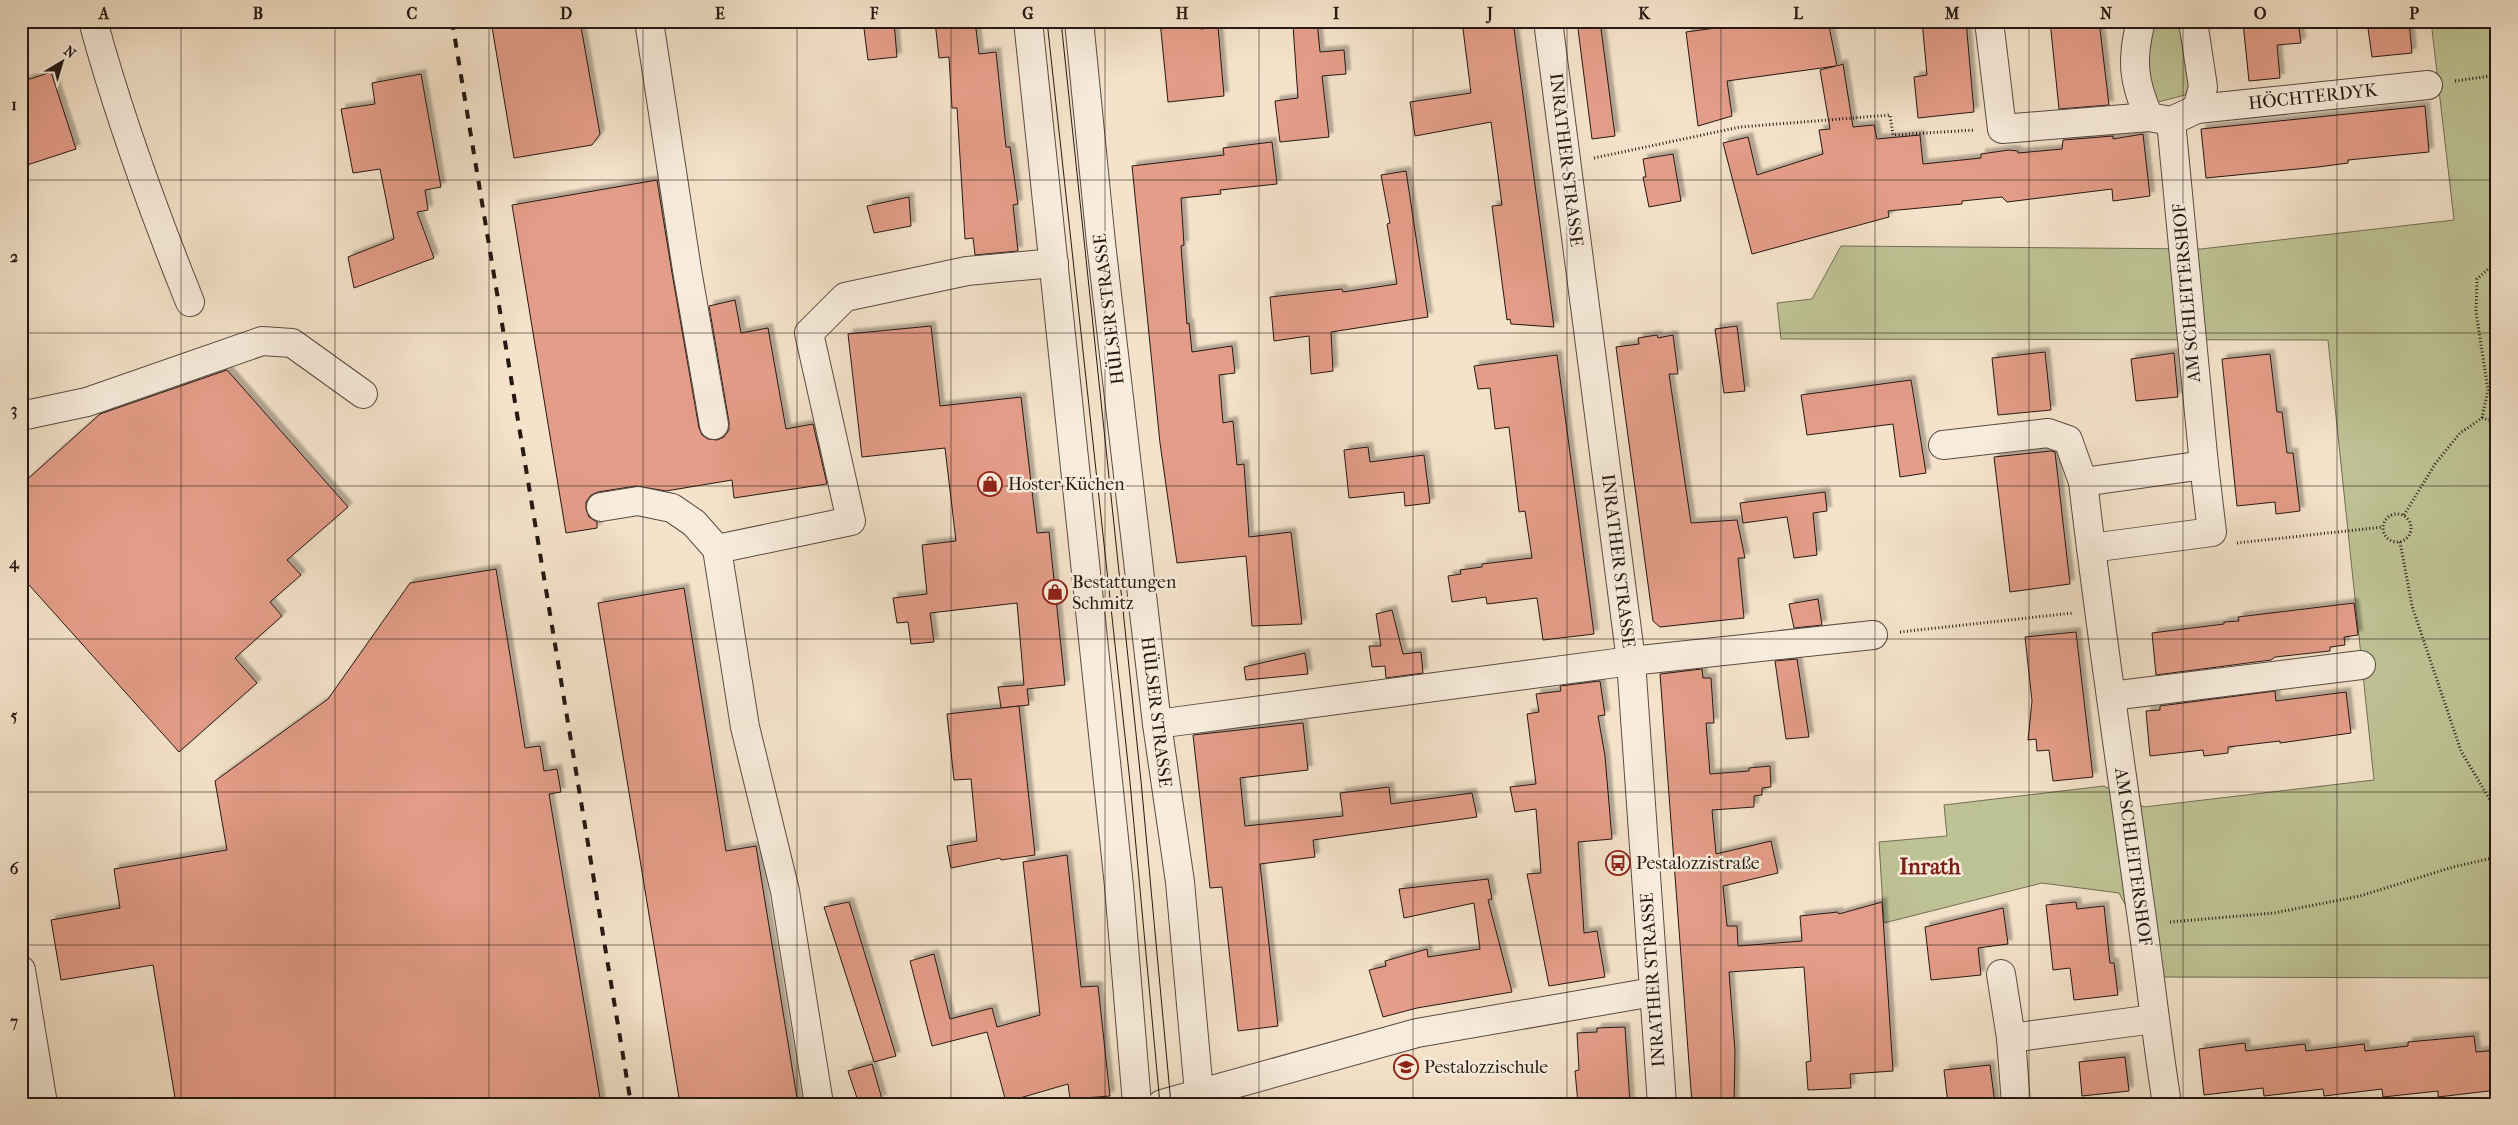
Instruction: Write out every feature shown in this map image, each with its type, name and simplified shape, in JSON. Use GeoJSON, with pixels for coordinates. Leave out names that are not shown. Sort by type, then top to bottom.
{"type":"FeatureCollection","features":[{"type":"Feature","properties":{"kind":"street"},"geometry":{"type":"LineString","coordinates":[[93,21],[104,63],[155,215],[190,302]]}},
{"type":"Feature","properties":{"kind":"street"},"geometry":{"type":"LineString","coordinates":[[649,21],[687,270],[714,425]]}},
{"type":"Feature","properties":{"kind":"street"},"geometry":{"type":"LineString","coordinates":[[1028,21],[1119,886],[1137,1104]]}},
{"type":"Feature","properties":{"kind":"street","name":"HÜLSER STRASSE"},"geometry":{"type":"LineString","coordinates":[[1080,21],[1101,243],[1157,724],[1180,882],[1200,1098]]}},
{"type":"Feature","properties":{"kind":"street","name":"INRATHER STRASSE"},"geometry":{"type":"LineString","coordinates":[[1548,21],[1631,661],[1662,1104]]}},
{"type":"Feature","properties":{"kind":"street"},"geometry":{"type":"LineString","coordinates":[[1989,21],[2002,129]]}},
{"type":"Feature","properties":{"kind":"street"},"geometry":{"type":"LineString","coordinates":[[2141,21],[2134,51],[2138,91],[2160,119]]}},
{"type":"Feature","properties":{"kind":"street"},"geometry":{"type":"LineString","coordinates":[[2193,21],[2203,87],[2197,109]]}},
{"type":"Feature","properties":{"kind":"street","name":"HÖCHTERDYK"},"geometry":{"type":"LineString","coordinates":[[2002,129],[2160,119],[2197,109],[2428,85]]}},
{"type":"Feature","properties":{"kind":"street","name":"AM SCHLEITERSHOF"},"geometry":{"type":"LineString","coordinates":[[2160,119],[2212,532]]}},
{"type":"Feature","properties":{"kind":"street"},"geometry":{"type":"LineString","coordinates":[[717,549],[851,521],[809,333],[845,296],[966,271],[1054,263]]}},
{"type":"Feature","properties":{"kind":"street"},"geometry":{"type":"LineString","coordinates":[[21,416],[86,402],[262,341],[292,343],[363,394]]}},
{"type":"Feature","properties":{"kind":"street","name":"AM SCHLEITERSHOF"},"geometry":{"type":"LineString","coordinates":[[1943,445],[2048,433],[2068,440],[2083,482],[2098,610],[2167,1104]]}},
{"type":"Feature","properties":{"kind":"street"},"geometry":{"type":"LineString","coordinates":[[2083,482],[2204,465]]}},
{"type":"Feature","properties":{"kind":"street"},"geometry":{"type":"LineString","coordinates":[[601,507],[638,501],[672,508],[694,523],[717,549],[745,727],[785,891],[819,1104]]}},
{"type":"Feature","properties":{"kind":"street"},"geometry":{"type":"LineString","coordinates":[[2090,548],[2212,532]]}},
{"type":"Feature","properties":{"kind":"street"},"geometry":{"type":"LineString","coordinates":[[1157,724],[1631,661],[1873,635]]}},
{"type":"Feature","properties":{"kind":"street"},"geometry":{"type":"LineString","coordinates":[[2111,696],[2361,665]]}},
{"type":"Feature","properties":{"kind":"street"},"geometry":{"type":"LineString","coordinates":[[21,970],[43,1104]]}},
{"type":"Feature","properties":{"kind":"street"},"geometry":{"type":"LineString","coordinates":[[2001,974],[2011,1038],[2016,1104]]}},
{"type":"Feature","properties":{"kind":"street"},"geometry":{"type":"LineString","coordinates":[[1162,1104],[1200,1098],[1417,1034],[1653,992]]}},
{"type":"Feature","properties":{"kind":"street"},"geometry":{"type":"LineString","coordinates":[[2011,1038],[2154,1019]]}},
{"type":"Feature","properties":{"kind":"path"},"geometry":{"type":"LineString","coordinates":[[2428,85],[2497,75]]}},
{"type":"Feature","properties":{"kind":"path"},"geometry":{"type":"LineString","coordinates":[[1566,164],[1740,128],[1890,115],[1893,134],[2002,129]]}},
{"type":"Feature","properties":{"kind":"path"},"geometry":{"type":"LineString","coordinates":[[2404,515],[2435,464],[2460,433],[2482,418],[2488,390],[2476,312],[2478,279],[2497,261]]}},
{"type":"Feature","properties":{"kind":"path"},"geometry":{"type":"LineString","coordinates":[[2482,418],[2497,422]]}},
{"type":"Feature","properties":{"kind":"path"},"geometry":{"type":"LineString","coordinates":[[2394,514],[2404,515],[2410,521],[2412,530],[2408,538],[2400,542],[2393,542],[2385,536],[2383,527],[2387,518],[2394,514]]}},
{"type":"Feature","properties":{"kind":"path"},"geometry":{"type":"LineString","coordinates":[[2212,532],[2214,546],[2383,527]]}},
{"type":"Feature","properties":{"kind":"path"},"geometry":{"type":"LineString","coordinates":[[2400,542],[2412,606],[2461,751],[2497,812]]}},
{"type":"Feature","properties":{"kind":"path"},"geometry":{"type":"LineString","coordinates":[[1873,635],[2098,610]]}},
{"type":"Feature","properties":{"kind":"path"},"geometry":{"type":"LineString","coordinates":[[2143,925],[2274,913],[2351,898],[2497,857]]}},
{"type":"Feature","properties":{"kind":"green space"},"geometry":{"type":"Polygon","coordinates":[[[2153,21],[2178,21],[2182,24],[2192,85],[2189,94],[2158,102],[2149,98],[2144,87],[2153,21]]]}},
{"type":"Feature","properties":{"kind":"green space"},"geometry":{"type":"Polygon","coordinates":[[[2431,21],[2497,21],[2497,290],[2490,290],[2497,336],[2497,978],[2163,977],[2119,893],[2042,883],[1884,923],[1879,842],[1947,836],[1944,805],[2104,786],[2144,807],[2374,780],[2328,340],[1781,339],[1777,303],[1812,299],[1841,246],[2201,249],[2454,220],[2431,21]]]}},
{"type":"Feature","properties":{"kind":"building"},"geometry":{"type":"Polygon","coordinates":[[[491,21],[580,21],[600,134],[592,145],[514,158],[491,21]]]}},
{"type":"Feature","properties":{"kind":"building"},"geometry":{"type":"Polygon","coordinates":[[[863,21],[894,21],[897,57],[868,60],[863,21]]]}},
{"type":"Feature","properties":{"kind":"building"},"geometry":{"type":"Polygon","coordinates":[[[935,21],[975,21],[979,54],[996,52],[1006,147],[1010,147],[1018,204],[1013,205],[1018,251],[975,255],[973,238],[965,239],[957,108],[952,108],[949,57],[939,58],[935,21]]]}},
{"type":"Feature","properties":{"kind":"building"},"geometry":{"type":"Polygon","coordinates":[[[1160,21],[1199,21],[1201,29],[1218,27],[1224,96],[1168,102],[1160,21]]]}},
{"type":"Feature","properties":{"kind":"building"},"geometry":{"type":"Polygon","coordinates":[[[1317,21],[1320,52],[1344,50],[1346,74],[1322,76],[1329,137],[1280,142],[1275,101],[1298,98],[1293,26],[1317,21]]]}},
{"type":"Feature","properties":{"kind":"building"},"geometry":{"type":"Polygon","coordinates":[[[1462,21],[1513,21],[1554,327],[1511,324],[1510,319],[1507,320],[1492,206],[1502,205],[1491,122],[1415,136],[1410,102],[1471,93],[1462,21]]]}},
{"type":"Feature","properties":{"kind":"building"},"geometry":{"type":"Polygon","coordinates":[[[1577,21],[1600,21],[1615,136],[1592,139],[1577,21]]]}},
{"type":"Feature","properties":{"kind":"building"},"geometry":{"type":"Polygon","coordinates":[[[1768,21],[1828,21],[1837,66],[1843,64],[1853,127],[1874,125],[1877,139],[1920,135],[1923,164],[1981,158],[1981,154],[2009,150],[2018,151],[2018,153],[2062,149],[2063,140],[2113,136],[2113,139],[2143,134],[2150,196],[2113,201],[2112,189],[2007,202],[2002,197],[1962,201],[1962,204],[1888,211],[1889,217],[1752,254],[1723,143],[1748,137],[1757,175],[1823,154],[1819,130],[1830,129],[1820,70],[1836,66],[1727,81],[1732,116],[1698,126],[1686,32],[1768,21]]]}},
{"type":"Feature","properties":{"kind":"building"},"geometry":{"type":"Polygon","coordinates":[[[1922,21],[1966,21],[1974,112],[1918,118],[1914,77],[1927,75],[1922,21]]]}},
{"type":"Feature","properties":{"kind":"building"},"geometry":{"type":"Polygon","coordinates":[[[2050,21],[2099,21],[2109,105],[2059,109],[2050,21]]]}},
{"type":"Feature","properties":{"kind":"building"},"geometry":{"type":"Polygon","coordinates":[[[2254,21],[2298,21],[2301,43],[2277,45],[2280,78],[2249,81],[2243,23],[2254,21]]]}},
{"type":"Feature","properties":{"kind":"building"},"geometry":{"type":"Polygon","coordinates":[[[2367,21],[2409,21],[2412,53],[2372,57],[2367,21]]]}},
{"type":"Feature","properties":{"kind":"building"},"geometry":{"type":"Polygon","coordinates":[[[51,72],[76,149],[21,167],[21,82],[51,72]]]}},
{"type":"Feature","properties":{"kind":"building"},"geometry":{"type":"Polygon","coordinates":[[[421,74],[441,187],[425,190],[428,210],[417,212],[434,258],[354,288],[348,257],[394,239],[380,169],[353,173],[341,109],[375,104],[372,83],[421,74]]]}},
{"type":"Feature","properties":{"kind":"building"},"geometry":{"type":"Polygon","coordinates":[[[2425,106],[2429,152],[2348,160],[2348,163],[2318,167],[2206,178],[2201,129],[2425,106]]]}},
{"type":"Feature","properties":{"kind":"building"},"geometry":{"type":"Polygon","coordinates":[[[1272,142],[1277,184],[1220,190],[1221,194],[1181,198],[1184,245],[1181,246],[1187,324],[1189,323],[1192,352],[1232,346],[1235,373],[1219,375],[1223,423],[1233,421],[1237,465],[1244,464],[1249,537],[1291,532],[1302,624],[1252,626],[1246,556],[1177,563],[1160,443],[1132,166],[1224,155],[1223,148],[1272,142]]]}},
{"type":"Feature","properties":{"kind":"building"},"geometry":{"type":"Polygon","coordinates":[[[1673,154],[1681,201],[1649,207],[1643,177],[1646,177],[1643,159],[1673,154]]]}},
{"type":"Feature","properties":{"kind":"building"},"geometry":{"type":"Polygon","coordinates":[[[1406,171],[1428,317],[1331,332],[1333,371],[1311,374],[1309,336],[1274,341],[1270,297],[1342,289],[1343,292],[1397,284],[1387,224],[1390,223],[1381,175],[1406,171]]]}},
{"type":"Feature","properties":{"kind":"building"},"geometry":{"type":"Polygon","coordinates":[[[657,180],[699,428],[702,435],[708,439],[717,440],[724,437],[729,430],[709,306],[735,300],[741,333],[768,328],[786,429],[813,424],[827,484],[734,498],[732,480],[666,491],[636,486],[598,492],[591,495],[586,502],[589,517],[597,522],[597,528],[566,533],[512,205],[657,180]]]}},
{"type":"Feature","properties":{"kind":"building"},"geometry":{"type":"Polygon","coordinates":[[[909,197],[911,226],[874,233],[867,206],[909,197]]]}},
{"type":"Feature","properties":{"kind":"building"},"geometry":{"type":"Polygon","coordinates":[[[931,326],[940,406],[1021,397],[1037,533],[1049,532],[1065,685],[1027,689],[1029,705],[1001,708],[998,687],[1024,685],[1017,603],[930,613],[934,642],[911,644],[908,622],[897,623],[893,598],[927,594],[922,545],[956,541],[945,448],[862,457],[848,334],[931,326]]]}},
{"type":"Feature","properties":{"kind":"building"},"geometry":{"type":"Polygon","coordinates":[[[1737,326],[1745,391],[1724,393],[1715,329],[1737,326]]]}},
{"type":"Feature","properties":{"kind":"building"},"geometry":{"type":"Polygon","coordinates":[[[1657,335],[1658,338],[1673,335],[1678,374],[1669,374],[1691,523],[1737,520],[1745,558],[1738,558],[1744,618],[1660,627],[1653,621],[1616,347],[1639,344],[1638,338],[1657,335]]]}},
{"type":"Feature","properties":{"kind":"building"},"geometry":{"type":"Polygon","coordinates":[[[2045,352],[2051,410],[1998,415],[1992,358],[2045,352]]]}},
{"type":"Feature","properties":{"kind":"building"},"geometry":{"type":"Polygon","coordinates":[[[2174,353],[2178,397],[2136,401],[2131,359],[2174,353]]]}},
{"type":"Feature","properties":{"kind":"building"},"geometry":{"type":"Polygon","coordinates":[[[2270,354],[2277,412],[2282,412],[2287,453],[2293,453],[2300,511],[2276,514],[2275,502],[2237,506],[2222,359],[2270,354]]]}},
{"type":"Feature","properties":{"kind":"building"},"geometry":{"type":"Polygon","coordinates":[[[1557,355],[1594,634],[1543,640],[1537,598],[1487,604],[1486,597],[1452,602],[1448,576],[1461,574],[1460,570],[1482,567],[1482,564],[1532,558],[1525,511],[1519,512],[1509,427],[1495,429],[1490,388],[1478,389],[1474,366],[1557,355]]]}},
{"type":"Feature","properties":{"kind":"building"},"geometry":{"type":"Polygon","coordinates":[[[227,370],[348,507],[287,560],[301,575],[270,602],[282,616],[235,658],[257,683],[179,752],[21,576],[21,485],[100,414],[227,370]]]}},
{"type":"Feature","properties":{"kind":"building"},"geometry":{"type":"Polygon","coordinates":[[[1911,380],[1926,473],[1900,477],[1893,424],[1807,435],[1801,395],[1911,380]]]}},
{"type":"Feature","properties":{"kind":"building"},"geometry":{"type":"Polygon","coordinates":[[[1368,447],[1370,462],[1424,455],[1430,503],[1405,506],[1404,492],[1349,498],[1344,450],[1368,447]]]}},
{"type":"Feature","properties":{"kind":"building"},"geometry":{"type":"Polygon","coordinates":[[[2055,452],[2070,584],[2010,592],[1994,457],[2055,452]]]}},
{"type":"Feature","properties":{"kind":"building"},"geometry":{"type":"Polygon","coordinates":[[[1825,492],[1827,511],[1813,513],[1817,555],[1794,558],[1787,517],[1743,523],[1740,503],[1825,492]]]}},
{"type":"Feature","properties":{"kind":"building"},"geometry":{"type":"Polygon","coordinates":[[[496,569],[525,748],[540,746],[544,771],[557,769],[561,792],[549,794],[601,1104],[176,1104],[153,965],[61,980],[51,920],[120,908],[114,869],[227,850],[215,781],[328,699],[410,583],[496,569]]]}},
{"type":"Feature","properties":{"kind":"building"},"geometry":{"type":"Polygon","coordinates":[[[684,588],[726,851],[756,846],[798,1104],[680,1104],[598,603],[684,588]]]}},
{"type":"Feature","properties":{"kind":"building"},"geometry":{"type":"Polygon","coordinates":[[[1818,599],[1822,625],[1794,628],[1789,604],[1818,599]]]}},
{"type":"Feature","properties":{"kind":"building"},"geometry":{"type":"Polygon","coordinates":[[[2354,603],[2358,635],[2344,637],[2345,645],[2330,647],[2330,651],[2275,657],[2271,660],[2156,675],[2152,633],[2224,624],[2224,622],[2239,621],[2238,617],[2354,603]]]}},
{"type":"Feature","properties":{"kind":"building"},"geometry":{"type":"Polygon","coordinates":[[[1392,610],[1403,654],[1421,652],[1423,673],[1386,678],[1385,666],[1372,667],[1369,646],[1381,646],[1376,614],[1392,610]]]}},
{"type":"Feature","properties":{"kind":"building"},"geometry":{"type":"Polygon","coordinates":[[[2076,632],[2093,777],[2053,781],[2049,750],[2037,751],[2036,739],[2028,740],[2032,701],[2025,637],[2076,632]]]}},
{"type":"Feature","properties":{"kind":"building"},"geometry":{"type":"Polygon","coordinates":[[[1305,653],[1308,674],[1246,680],[1244,667],[1305,653]]]}},
{"type":"Feature","properties":{"kind":"building"},"geometry":{"type":"Polygon","coordinates":[[[1797,659],[1809,737],[1786,739],[1775,661],[1797,659]]]}},
{"type":"Feature","properties":{"kind":"building"},"geometry":{"type":"Polygon","coordinates":[[[1702,669],[1703,678],[1711,678],[1714,723],[1706,723],[1710,774],[1749,771],[1749,768],[1770,766],[1771,787],[1762,788],[1762,795],[1754,796],[1754,807],[1712,810],[1716,854],[1771,841],[1778,873],[1723,886],[1727,926],[1737,926],[1738,946],[1802,941],[1800,916],[1838,912],[1839,914],[1882,902],[1893,1071],[1850,1074],[1851,1088],[1808,1090],[1806,1062],[1811,1061],[1804,967],[1729,972],[1735,1051],[1734,1104],[1692,1104],[1660,674],[1702,669]]]}},
{"type":"Feature","properties":{"kind":"building"},"geometry":{"type":"Polygon","coordinates":[[[1600,681],[1605,715],[1598,716],[1605,756],[1612,839],[1578,842],[1584,933],[1597,931],[1605,977],[1549,986],[1527,874],[1541,873],[1536,809],[1515,812],[1510,787],[1536,784],[1527,714],[1539,712],[1536,694],[1561,691],[1560,686],[1600,681]]]}},
{"type":"Feature","properties":{"kind":"building"},"geometry":{"type":"Polygon","coordinates":[[[2275,691],[2276,701],[2346,692],[2351,733],[2280,743],[2280,741],[2228,747],[2228,753],[2204,756],[2203,750],[2150,756],[2146,711],[2160,710],[2160,706],[2275,691]]]}},
{"type":"Feature","properties":{"kind":"building"},"geometry":{"type":"Polygon","coordinates":[[[1019,706],[1035,855],[1001,860],[1000,858],[951,868],[947,846],[977,841],[971,779],[954,780],[947,714],[1019,706]]]}},
{"type":"Feature","properties":{"kind":"building"},"geometry":{"type":"Polygon","coordinates":[[[1303,723],[1308,770],[1240,778],[1245,826],[1343,816],[1340,793],[1389,787],[1391,804],[1472,793],[1477,817],[1313,840],[1315,857],[1260,864],[1278,1026],[1238,1031],[1222,887],[1210,888],[1193,735],[1303,723]]]}},
{"type":"Feature","properties":{"kind":"building"},"geometry":{"type":"Polygon","coordinates":[[[1067,855],[1081,987],[1098,986],[1110,1096],[1070,1099],[1068,1084],[1006,1102],[987,1032],[932,1046],[910,961],[934,954],[950,1019],[992,1008],[997,1027],[1040,1015],[1023,862],[1067,855]]]}},
{"type":"Feature","properties":{"kind":"building"},"geometry":{"type":"Polygon","coordinates":[[[1488,879],[1492,899],[1488,900],[1512,992],[1417,1008],[1383,1017],[1369,970],[1386,966],[1385,961],[1427,949],[1428,957],[1480,949],[1474,903],[1404,918],[1399,889],[1488,879]]]}},
{"type":"Feature","properties":{"kind":"building"},"geometry":{"type":"Polygon","coordinates":[[[849,902],[896,1056],[874,1062],[824,907],[849,902]]]}},
{"type":"Feature","properties":{"kind":"building"},"geometry":{"type":"Polygon","coordinates":[[[2076,902],[2077,909],[2104,906],[2110,963],[2114,963],[2118,995],[2074,1000],[2070,968],[2053,970],[2046,905],[2076,902]]]}},
{"type":"Feature","properties":{"kind":"building"},"geometry":{"type":"Polygon","coordinates":[[[2003,908],[2008,944],[1978,948],[1981,975],[1931,980],[1925,927],[2003,908]]]}},
{"type":"Feature","properties":{"kind":"building"},"geometry":{"type":"Polygon","coordinates":[[[1625,1027],[1630,1104],[1578,1104],[1575,1071],[1579,1070],[1577,1033],[1597,1032],[1597,1028],[1625,1027]]]}},
{"type":"Feature","properties":{"kind":"building"},"geometry":{"type":"Polygon","coordinates":[[[2474,1036],[2476,1052],[2497,1050],[2497,1090],[2438,1097],[2438,1091],[2383,1097],[2382,1089],[2324,1096],[2323,1089],[2264,1096],[2263,1088],[2204,1095],[2199,1049],[2245,1043],[2246,1051],[2305,1044],[2306,1051],[2364,1044],[2365,1051],[2408,1046],[2408,1042],[2474,1036]]]}},
{"type":"Feature","properties":{"kind":"building"},"geometry":{"type":"Polygon","coordinates":[[[2125,1057],[2129,1091],[2082,1096],[2079,1062],[2125,1057]]]}},
{"type":"Feature","properties":{"kind":"building"},"geometry":{"type":"Polygon","coordinates":[[[872,1064],[882,1099],[859,1104],[848,1071],[872,1064]]]}},
{"type":"Feature","properties":{"kind":"building"},"geometry":{"type":"Polygon","coordinates":[[[1990,1065],[1995,1104],[1948,1104],[1944,1070],[1990,1065]]]}},
{"type":"Feature","properties":{"kind":"tram line"},"geometry":{"type":"LineString","coordinates":[[1047,21],[1130,782],[1160,1104]]}},
{"type":"Feature","properties":{"kind":"tram line"},"geometry":{"type":"LineString","coordinates":[[1061,21],[1141,781],[1171,1104]]}},
{"type":"Feature","properties":{"kind":"railway"},"geometry":{"type":"LineString","coordinates":[[452,21],[631,1104]]}},
{"type":"Feature","properties":{"kind":"place","name":"Hoster Küchen"},"geometry":{"type":"Point","coordinates":[990,484]}},
{"type":"Feature","properties":{"kind":"place","name":"Bestattungen Schmitz"},"geometry":{"type":"Point","coordinates":[1055,592]}},
{"type":"Feature","properties":{"kind":"place","name":"Pestalozzistraße"},"geometry":{"type":"Point","coordinates":[1618,863]}},
{"type":"Feature","properties":{"kind":"place","name":"Pestalozzischule"},"geometry":{"type":"Point","coordinates":[1406,1067]}},
{"type":"Feature","properties":{"kind":"district","name":"Inrath"},"geometry":{"type":"Point","coordinates":[1930,867]}}]}
